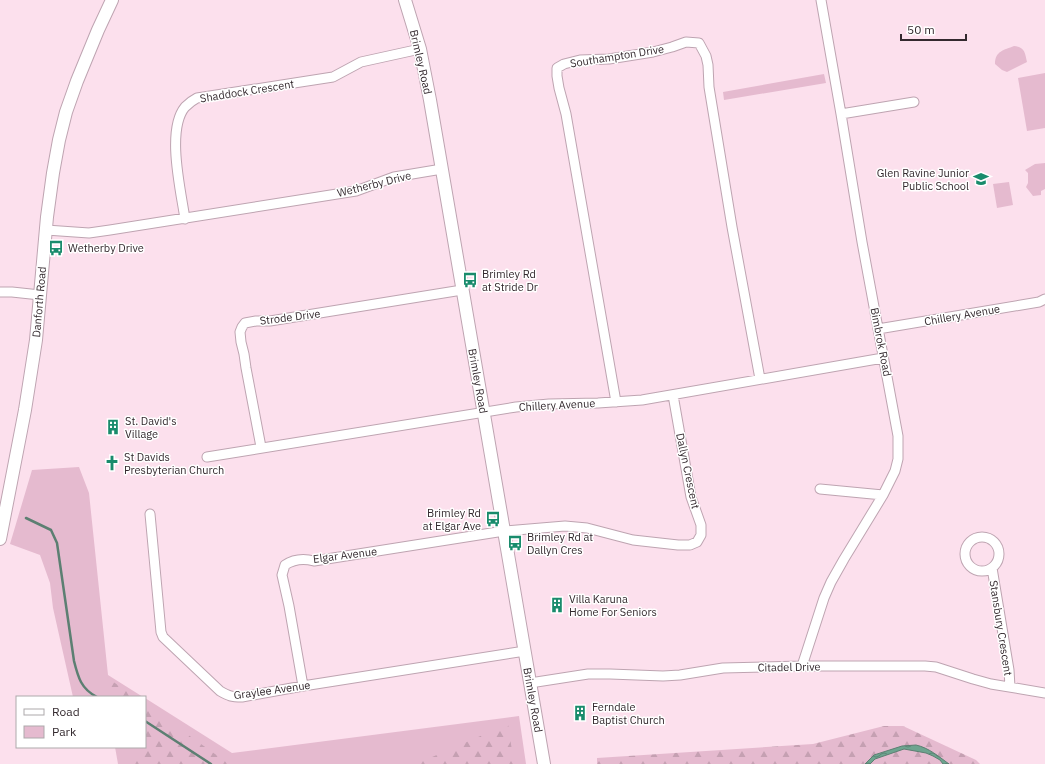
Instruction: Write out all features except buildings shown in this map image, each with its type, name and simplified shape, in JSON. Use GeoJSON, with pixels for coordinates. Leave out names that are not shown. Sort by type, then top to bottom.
{"type":"FeatureCollection","features":[{"type":"Feature","properties":{"kind":"main road","name":"Danforth Road"},"geometry":{"type":"LineString","coordinates":[[0,539],[25,410],[36,340],[46,230],[53,173],[59,140],[66,112],[77,81],[112,0]]}},
{"type":"Feature","properties":{"kind":"main road","name":"Brimley Road"},"geometry":{"type":"LineString","coordinates":[[405,0],[420,49],[442,169],[544,764]]}},
{"type":"Feature","properties":{"kind":"street","name":"Bimbrok Road"},"geometry":{"type":"LineString","coordinates":[[802,666],[831,582],[883,495],[895,471],[898,459],[898,436],[862,242],[821,0]]}},
{"type":"Feature","properties":{"kind":"street","name":"Southampton Drive"},"geometry":{"type":"LineString","coordinates":[[616,402],[566,114],[557,76],[557,68],[564,64],[580,60],[609,59],[653,52],[686,42],[699,44],[706,56],[708,65],[709,87],[732,227],[760,380]]}},
{"type":"Feature","properties":{"kind":"street","name":"Shaddock Crescent"},"geometry":{"type":"LineString","coordinates":[[185,218],[176,157],[176,139],[180,117],[190,102],[197,98],[333,77],[361,62],[420,49]]}},
{"type":"Feature","properties":{"kind":"street"},"geometry":{"type":"LineString","coordinates":[[841,114],[914,102]]}},
{"type":"Feature","properties":{"kind":"street","name":"Wetherby Drive"},"geometry":{"type":"LineString","coordinates":[[46,230],[89,233],[356,191],[394,177],[442,169]]}},
{"type":"Feature","properties":{"kind":"street","name":"Strode Drive"},"geometry":{"type":"LineString","coordinates":[[261,447],[241,342],[240,332],[245,323],[270,321],[462,290]]}},
{"type":"Feature","properties":{"kind":"street"},"geometry":{"type":"LineString","coordinates":[[0,292],[40,295]]}},
{"type":"Feature","properties":{"kind":"street","name":"Chillery Avenue"},"geometry":{"type":"LineString","coordinates":[[878,329],[1039,302],[1045,299]]}},
{"type":"Feature","properties":{"kind":"street","name":"Chillery Avenue"},"geometry":{"type":"LineString","coordinates":[[207,457],[261,447],[516,407],[642,400],[883,358]]}},
{"type":"Feature","properties":{"kind":"street","name":"Dallyn Crescent"},"geometry":{"type":"LineString","coordinates":[[504,531],[565,526],[587,528],[633,540],[690,546],[697,542],[701,535],[701,525],[691,497],[673,395]]}},
{"type":"Feature","properties":{"kind":"street"},"geometry":{"type":"LineString","coordinates":[[820,489],[883,495]]}},
{"type":"Feature","properties":{"kind":"street","name":"Graylee Avenue"},"geometry":{"type":"LineString","coordinates":[[150,514],[161,632],[163,637],[220,691],[228,696],[242,697],[525,651]]}},
{"type":"Feature","properties":{"kind":"street","name":"Elgar Avenue"},"geometry":{"type":"LineString","coordinates":[[303,686],[282,575],[285,565],[299,559],[314,561],[504,531]]}},
{"type":"Feature","properties":{"kind":"street","name":"Stansbury Crescent"},"geometry":{"type":"LineString","coordinates":[[992,568],[1009,670],[1010,687]]}},
{"type":"Feature","properties":{"kind":"street","name":"Citadel Drive"},"geometry":{"type":"LineString","coordinates":[[530,684],[588,674],[669,676],[723,668],[802,666],[936,667],[972,679],[1045,696]]}},
{"type":"Feature","properties":{"kind":"green space"},"geometry":{"type":"Polygon","coordinates":[[[1014,46],[1022,49],[1025,53],[1027,62],[1007,72],[995,64],[995,60],[998,54],[1014,46]]]}},
{"type":"Feature","properties":{"kind":"green space"},"geometry":{"type":"Polygon","coordinates":[[[1045,73],[1045,128],[1027,131],[1018,78],[1045,73]]]}},
{"type":"Feature","properties":{"kind":"green space"},"geometry":{"type":"Polygon","coordinates":[[[824,74],[826,83],[724,100],[723,92],[824,74]]]}},
{"type":"Feature","properties":{"kind":"green space"},"geometry":{"type":"Polygon","coordinates":[[[1045,163],[1045,189],[1041,191],[1041,195],[1033,196],[1026,187],[1028,183],[1028,173],[1025,170],[1035,164],[1045,163]]]}},
{"type":"Feature","properties":{"kind":"green space"},"geometry":{"type":"Polygon","coordinates":[[[1009,182],[1013,205],[997,208],[993,184],[1009,182]]]}},
{"type":"Feature","properties":{"kind":"green space"},"geometry":{"type":"Polygon","coordinates":[[[79,467],[89,493],[108,675],[141,696],[73,696],[53,608],[50,583],[40,555],[10,544],[32,470],[79,467]]]}},
{"type":"Feature","properties":{"kind":"green space"},"geometry":{"type":"Polygon","coordinates":[[[112,681],[134,696],[107,696],[112,681]]]}},
{"type":"Feature","properties":{"kind":"green space"},"geometry":{"type":"Polygon","coordinates":[[[146,699],[232,753],[519,716],[526,764],[118,764],[115,748],[146,748],[146,699]]]}},
{"type":"Feature","properties":{"kind":"green space"},"geometry":{"type":"Polygon","coordinates":[[[146,705],[229,764],[135,764],[129,748],[146,748],[146,705]]]}},
{"type":"Feature","properties":{"kind":"green space"},"geometry":{"type":"Polygon","coordinates":[[[508,724],[514,764],[416,764],[508,724]]]}},
{"type":"Feature","properties":{"kind":"green space"},"geometry":{"type":"Polygon","coordinates":[[[884,726],[903,726],[976,760],[980,764],[597,764],[597,758],[813,744],[884,726]]]}},
{"type":"Feature","properties":{"kind":"water"},"geometry":{"type":"Polygon","coordinates":[[[916,745],[929,750],[949,764],[943,764],[940,760],[926,753],[904,749],[875,759],[870,764],[865,764],[874,755],[902,746],[916,745]]]}},
{"type":"Feature","properties":{"kind":"waterway"},"geometry":{"type":"LineString","coordinates":[[26,518],[51,530],[57,543],[75,667],[81,682],[87,690],[95,696]]}},
{"type":"Feature","properties":{"kind":"waterway"},"geometry":{"type":"LineString","coordinates":[[146,722],[211,764]]}},
{"type":"Feature","properties":{"kind":"place","name":"Glen Ravine Junior Public School"},"geometry":{"type":"Point","coordinates":[981,179]}},
{"type":"Feature","properties":{"kind":"place","name":"Wetherby Drive"},"geometry":{"type":"Point","coordinates":[56,248]}},
{"type":"Feature","properties":{"kind":"place","name":"Brimley Rd at Stride Dr"},"geometry":{"type":"Point","coordinates":[470,280]}},
{"type":"Feature","properties":{"kind":"place","name":"St. David's Village"},"geometry":{"type":"Point","coordinates":[113,427]}},
{"type":"Feature","properties":{"kind":"place","name":"St Davids Presbyterian Church"},"geometry":{"type":"Point","coordinates":[112,463]}},
{"type":"Feature","properties":{"kind":"place","name":"Brimley Rd at Elgar Ave"},"geometry":{"type":"Point","coordinates":[493,519]}},
{"type":"Feature","properties":{"kind":"place","name":"Brimley Rd at Dallyn Cres"},"geometry":{"type":"Point","coordinates":[515,543]}},
{"type":"Feature","properties":{"kind":"place","name":"Villa Karuna Home For Seniors"},"geometry":{"type":"Point","coordinates":[557,605]}},
{"type":"Feature","properties":{"kind":"place","name":"Ferndale Baptist Church"},"geometry":{"type":"Point","coordinates":[580,713]}}]}
